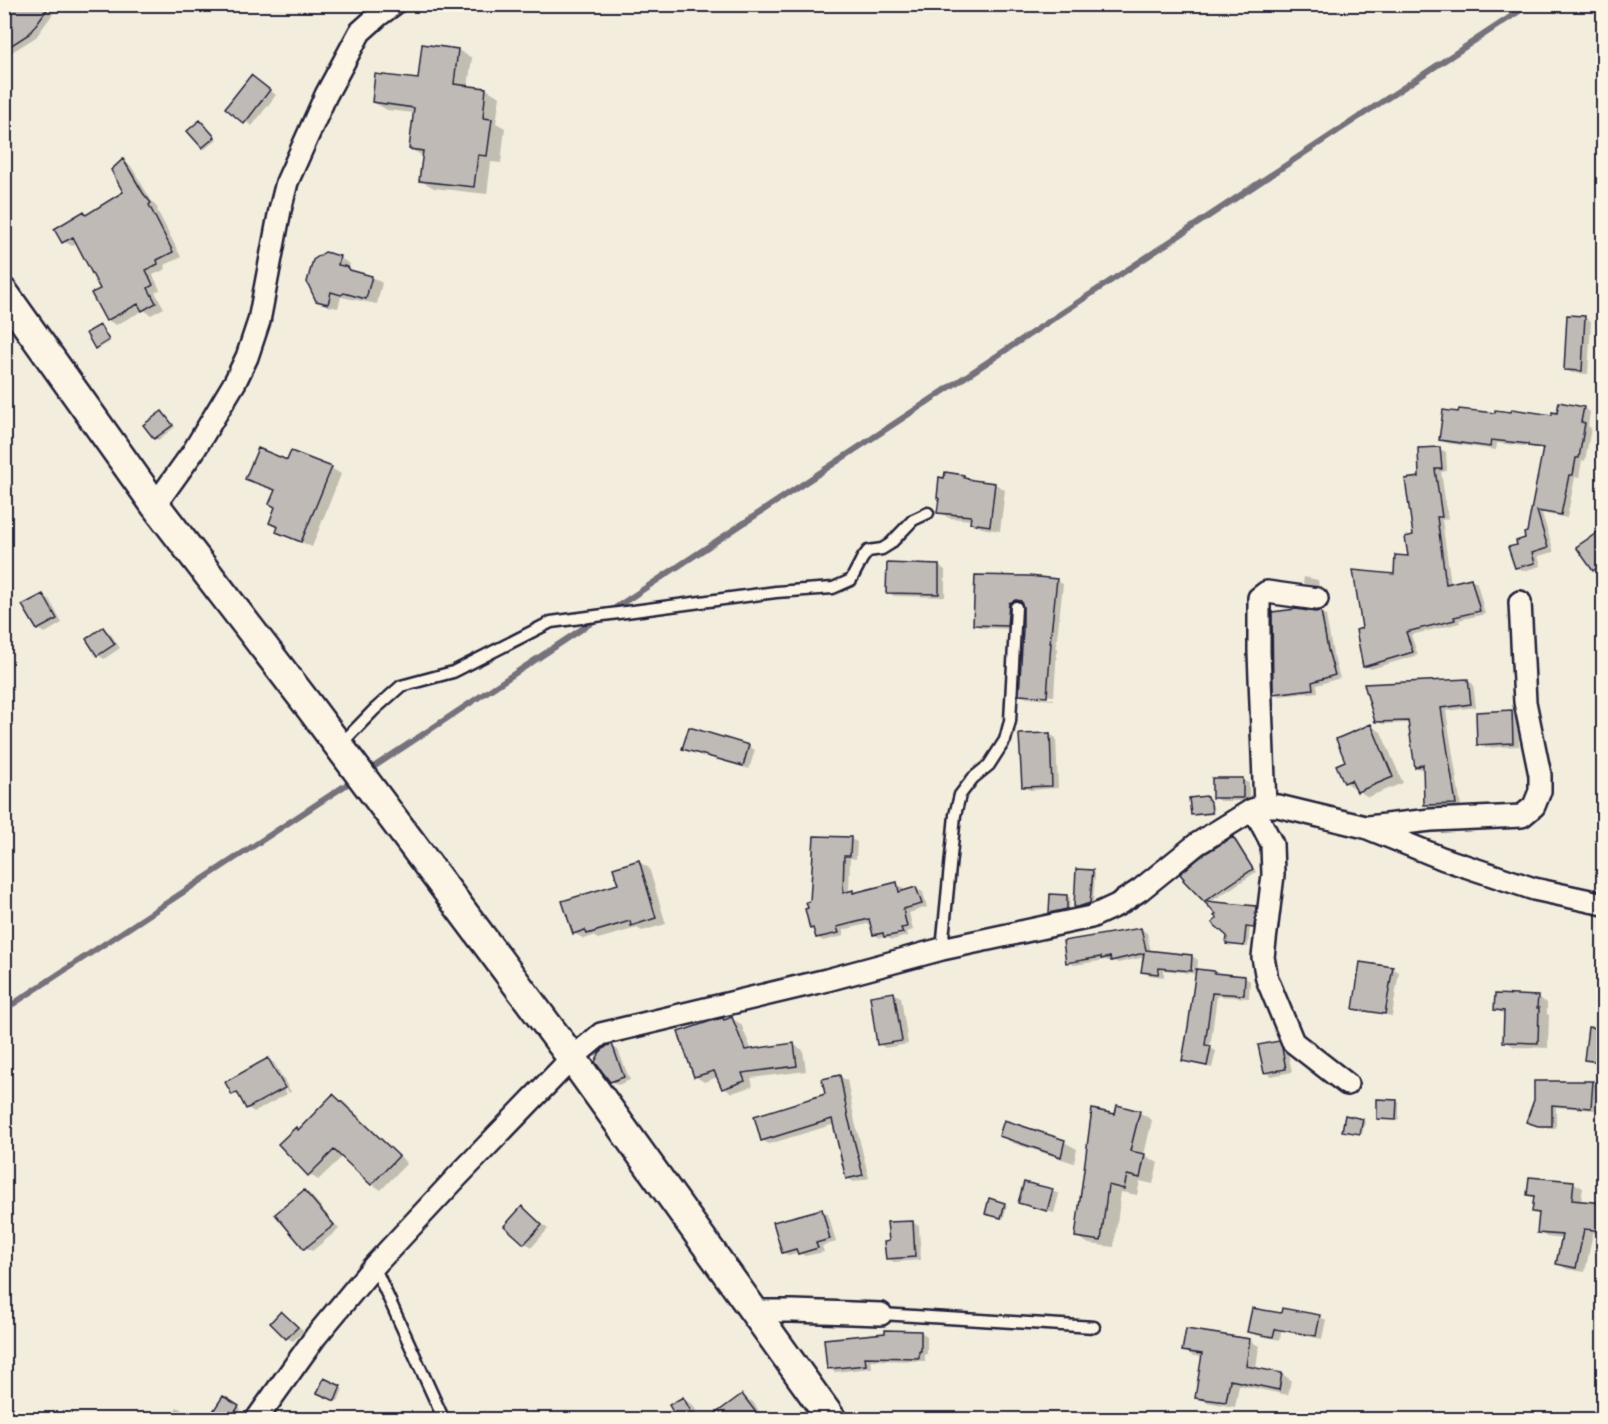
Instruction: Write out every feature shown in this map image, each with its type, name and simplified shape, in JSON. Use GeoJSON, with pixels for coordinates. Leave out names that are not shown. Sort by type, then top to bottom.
{"type":"FeatureCollection","features":[{"type":"Feature","properties":{"kind":"street"},"geometry":{"type":"LineString","coordinates":[[155,504],[193,452],[235,382],[247,357],[259,321],[287,182],[326,95],[360,32],[394,4]]}},
{"type":"Feature","properties":{"kind":"street"},"geometry":{"type":"LineString","coordinates":[[4,293],[155,504],[572,1058],[832,1419]]}},
{"type":"Feature","properties":{"kind":"street"},"geometry":{"type":"LineString","coordinates":[[1317,599],[1267,592],[1259,598],[1258,808],[1260,821],[1272,844],[1273,875],[1263,957],[1268,979],[1293,1042],[1347,1084]]}},
{"type":"Feature","properties":{"kind":"street"},"geometry":{"type":"LineString","coordinates":[[1365,827],[1431,820],[1522,816],[1534,806],[1540,791],[1540,775],[1525,702],[1520,602]]}},
{"type":"Feature","properties":{"kind":"street"},"geometry":{"type":"LineString","coordinates":[[256,1419],[316,1336],[374,1266],[572,1058],[601,1034],[827,980],[942,948],[1091,917],[1117,905],[1140,890],[1197,844],[1258,808],[1278,806],[1365,827],[1444,859],[1534,890],[1604,904]]}},
{"type":"Feature","properties":{"kind":"street"},"geometry":{"type":"LineString","coordinates":[[753,1311],[881,1314]]}},
{"type":"Feature","properties":{"kind":"lane"},"geometry":{"type":"LineString","coordinates":[[339,746],[401,686],[453,672],[551,622],[776,592],[833,588],[851,580],[868,551],[882,549],[890,544],[914,520],[928,513]]}},
{"type":"Feature","properties":{"kind":"lane"},"geometry":{"type":"LineString","coordinates":[[942,948],[955,815],[960,795],[973,778],[989,765],[1005,740],[1010,721],[1016,607]]}},
{"type":"Feature","properties":{"kind":"lane"},"geometry":{"type":"LineString","coordinates":[[374,1266],[444,1419]]}},
{"type":"Feature","properties":{"kind":"lane"},"geometry":{"type":"LineString","coordinates":[[881,1314],[1094,1327]]}},
{"type":"Feature","properties":{"kind":"building"},"geometry":{"type":"Polygon","coordinates":[[[4,4],[51,4],[29,34],[4,50],[4,4]]]}},
{"type":"Feature","properties":{"kind":"building"},"geometry":{"type":"Polygon","coordinates":[[[422,44],[458,49],[454,84],[486,88],[483,118],[492,119],[487,156],[478,155],[474,187],[419,181],[423,151],[409,149],[414,108],[372,102],[375,74],[418,79],[422,44]]]}},
{"type":"Feature","properties":{"kind":"building"},"geometry":{"type":"Polygon","coordinates":[[[251,75],[270,90],[244,124],[225,108],[251,75]]]}},
{"type":"Feature","properties":{"kind":"building"},"geometry":{"type":"Polygon","coordinates":[[[200,120],[215,137],[202,148],[187,131],[200,120]]]}},
{"type":"Feature","properties":{"kind":"building"},"geometry":{"type":"Polygon","coordinates":[[[123,159],[151,203],[149,205],[173,252],[157,260],[158,264],[146,270],[153,285],[148,288],[156,303],[142,311],[138,304],[106,321],[91,293],[100,289],[73,237],[62,243],[54,229],[84,211],[86,215],[123,192],[111,170],[123,159]]]}},
{"type":"Feature","properties":{"kind":"building"},"geometry":{"type":"Polygon","coordinates":[[[325,252],[340,256],[338,265],[372,276],[366,299],[331,292],[328,304],[316,301],[307,282],[313,260],[325,252]]]}},
{"type":"Feature","properties":{"kind":"building"},"geometry":{"type":"Polygon","coordinates":[[[1567,315],[1585,316],[1582,371],[1564,370],[1567,315]]]}},
{"type":"Feature","properties":{"kind":"building"},"geometry":{"type":"Polygon","coordinates":[[[100,325],[109,340],[95,349],[86,333],[100,325]]]}},
{"type":"Feature","properties":{"kind":"building"},"geometry":{"type":"Polygon","coordinates":[[[1559,402],[1584,407],[1581,422],[1585,423],[1579,458],[1576,458],[1573,475],[1569,475],[1561,515],[1537,511],[1548,548],[1532,553],[1535,563],[1515,568],[1508,547],[1517,545],[1516,541],[1525,538],[1524,533],[1527,532],[1543,448],[1491,440],[1490,447],[1439,440],[1443,410],[1458,412],[1459,409],[1495,413],[1495,410],[1511,412],[1512,409],[1552,415],[1552,412],[1557,413],[1559,402]]]}},
{"type":"Feature","properties":{"kind":"building"},"geometry":{"type":"Polygon","coordinates":[[[162,411],[173,425],[154,439],[143,425],[162,411]]]}},
{"type":"Feature","properties":{"kind":"building"},"geometry":{"type":"Polygon","coordinates":[[[1440,447],[1442,469],[1435,469],[1442,517],[1437,517],[1446,584],[1471,578],[1480,611],[1454,617],[1455,620],[1406,632],[1413,652],[1363,667],[1356,630],[1362,628],[1353,570],[1394,574],[1395,555],[1408,556],[1405,537],[1413,535],[1405,479],[1419,477],[1418,448],[1440,447]]]}},
{"type":"Feature","properties":{"kind":"building"},"geometry":{"type":"Polygon","coordinates":[[[258,448],[287,460],[291,451],[332,467],[301,542],[276,532],[278,527],[269,523],[275,507],[269,504],[275,490],[245,479],[258,448]]]}},
{"type":"Feature","properties":{"kind":"building"},"geometry":{"type":"Polygon","coordinates":[[[945,472],[995,483],[990,526],[970,523],[971,516],[937,513],[939,477],[944,478],[945,472]]]}},
{"type":"Feature","properties":{"kind":"building"},"geometry":{"type":"Polygon","coordinates":[[[1604,528],[1604,563],[1593,571],[1576,547],[1604,528]]]}},
{"type":"Feature","properties":{"kind":"building"},"geometry":{"type":"Polygon","coordinates":[[[887,563],[939,565],[939,594],[886,593],[887,563]]]}},
{"type":"Feature","properties":{"kind":"building"},"geometry":{"type":"Polygon","coordinates":[[[975,575],[1057,579],[1047,697],[1019,695],[1023,630],[1021,601],[1016,600],[1009,603],[1007,626],[973,625],[975,575]]]}},
{"type":"Feature","properties":{"kind":"building"},"geometry":{"type":"Polygon","coordinates":[[[43,594],[57,619],[37,630],[22,605],[43,594]]]}},
{"type":"Feature","properties":{"kind":"building"},"geometry":{"type":"Polygon","coordinates":[[[1296,609],[1321,611],[1335,675],[1312,682],[1313,689],[1273,694],[1272,612],[1296,609]]]}},
{"type":"Feature","properties":{"kind":"building"},"geometry":{"type":"Polygon","coordinates":[[[103,627],[115,644],[97,656],[86,639],[103,627]]]}},
{"type":"Feature","properties":{"kind":"building"},"geometry":{"type":"Polygon","coordinates":[[[1468,679],[1471,704],[1441,708],[1456,804],[1424,805],[1423,764],[1415,768],[1408,721],[1375,722],[1364,684],[1468,679]]]}},
{"type":"Feature","properties":{"kind":"building"},"geometry":{"type":"Polygon","coordinates":[[[1512,710],[1513,743],[1477,745],[1476,712],[1512,710]]]}},
{"type":"Feature","properties":{"kind":"building"},"geometry":{"type":"Polygon","coordinates":[[[1371,724],[1393,777],[1357,792],[1351,780],[1344,783],[1336,765],[1345,761],[1336,739],[1371,724]]]}},
{"type":"Feature","properties":{"kind":"building"},"geometry":{"type":"Polygon","coordinates":[[[689,727],[749,745],[743,766],[682,749],[689,727]]]}},
{"type":"Feature","properties":{"kind":"building"},"geometry":{"type":"Polygon","coordinates":[[[1050,733],[1052,786],[1022,787],[1019,734],[1050,733]]]}},
{"type":"Feature","properties":{"kind":"building"},"geometry":{"type":"Polygon","coordinates":[[[1212,778],[1243,778],[1243,798],[1212,798],[1212,778]]]}},
{"type":"Feature","properties":{"kind":"building"},"geometry":{"type":"Polygon","coordinates":[[[1206,796],[1211,803],[1212,813],[1191,815],[1189,798],[1206,796]]]}},
{"type":"Feature","properties":{"kind":"building"},"geometry":{"type":"Polygon","coordinates":[[[814,836],[851,837],[850,856],[844,856],[843,893],[853,890],[853,893],[897,882],[899,892],[916,887],[922,904],[903,909],[907,927],[901,928],[903,933],[884,937],[883,933],[873,935],[869,919],[837,927],[839,933],[816,938],[813,928],[810,929],[805,909],[808,908],[806,902],[810,901],[814,836]]]}},
{"type":"Feature","properties":{"kind":"building"},"geometry":{"type":"Polygon","coordinates":[[[1233,837],[1253,869],[1205,901],[1256,906],[1254,928],[1246,927],[1244,946],[1226,944],[1227,936],[1212,923],[1217,918],[1214,916],[1216,914],[1180,874],[1204,854],[1233,837]]]}},
{"type":"Feature","properties":{"kind":"building"},"geometry":{"type":"Polygon","coordinates":[[[639,860],[656,918],[631,926],[630,921],[587,934],[585,930],[573,934],[562,901],[618,884],[613,868],[639,860]]]}},
{"type":"Feature","properties":{"kind":"building"},"geometry":{"type":"Polygon","coordinates":[[[1076,869],[1093,870],[1090,903],[1074,907],[1076,869]]]}},
{"type":"Feature","properties":{"kind":"building"},"geometry":{"type":"Polygon","coordinates":[[[1050,894],[1067,895],[1067,909],[1049,913],[1050,894]]]}},
{"type":"Feature","properties":{"kind":"building"},"geometry":{"type":"Polygon","coordinates":[[[1141,928],[1146,950],[1192,955],[1191,971],[1159,968],[1158,974],[1141,972],[1144,953],[1111,961],[1110,957],[1101,959],[1101,957],[1066,963],[1063,941],[1141,928]]]}},
{"type":"Feature","properties":{"kind":"building"},"geometry":{"type":"Polygon","coordinates":[[[1360,962],[1393,967],[1385,1014],[1353,1009],[1360,962]]]}},
{"type":"Feature","properties":{"kind":"building"},"geometry":{"type":"Polygon","coordinates":[[[1196,969],[1245,976],[1244,995],[1212,993],[1205,1045],[1211,1046],[1207,1066],[1182,1061],[1196,969]]]}},
{"type":"Feature","properties":{"kind":"building"},"geometry":{"type":"Polygon","coordinates":[[[894,992],[902,1041],[877,1045],[870,996],[894,992]]]}},
{"type":"Feature","properties":{"kind":"building"},"geometry":{"type":"Polygon","coordinates":[[[1495,994],[1538,996],[1538,1043],[1503,1042],[1504,1011],[1494,1010],[1495,994]]]}},
{"type":"Feature","properties":{"kind":"building"},"geometry":{"type":"Polygon","coordinates":[[[732,1017],[745,1050],[794,1043],[797,1066],[742,1073],[745,1081],[722,1089],[714,1071],[694,1077],[678,1032],[714,1020],[732,1017]]]}},
{"type":"Feature","properties":{"kind":"building"},"geometry":{"type":"Polygon","coordinates":[[[1588,1027],[1604,1029],[1600,1062],[1584,1060],[1588,1027]]]}},
{"type":"Feature","properties":{"kind":"building"},"geometry":{"type":"Polygon","coordinates":[[[1279,1041],[1286,1069],[1264,1073],[1258,1045],[1279,1041]]]}},
{"type":"Feature","properties":{"kind":"building"},"geometry":{"type":"Polygon","coordinates":[[[612,1044],[624,1077],[610,1082],[595,1062],[600,1052],[612,1044]]]}},
{"type":"Feature","properties":{"kind":"building"},"geometry":{"type":"Polygon","coordinates":[[[268,1058],[285,1088],[246,1109],[237,1092],[232,1095],[225,1082],[268,1058]]]}},
{"type":"Feature","properties":{"kind":"building"},"geometry":{"type":"Polygon","coordinates":[[[840,1075],[863,1175],[846,1179],[832,1119],[761,1141],[754,1116],[825,1094],[822,1079],[840,1075]]]}},
{"type":"Feature","properties":{"kind":"building"},"geometry":{"type":"Polygon","coordinates":[[[1534,1081],[1593,1081],[1591,1108],[1552,1105],[1552,1126],[1538,1126],[1526,1122],[1534,1100],[1534,1081]]]}},
{"type":"Feature","properties":{"kind":"building"},"geometry":{"type":"Polygon","coordinates":[[[333,1094],[399,1156],[371,1185],[334,1150],[308,1176],[278,1144],[296,1127],[298,1130],[333,1094]]]}},
{"type":"Feature","properties":{"kind":"building"},"geometry":{"type":"Polygon","coordinates":[[[1377,1099],[1397,1100],[1396,1120],[1377,1119],[1377,1099]]]}},
{"type":"Feature","properties":{"kind":"building"},"geometry":{"type":"Polygon","coordinates":[[[1117,1105],[1140,1111],[1130,1151],[1145,1154],[1140,1178],[1127,1175],[1124,1189],[1108,1185],[1101,1241],[1075,1237],[1092,1109],[1115,1114],[1117,1105]]]}},
{"type":"Feature","properties":{"kind":"building"},"geometry":{"type":"Polygon","coordinates":[[[1345,1115],[1363,1119],[1360,1134],[1342,1131],[1345,1115]]]}},
{"type":"Feature","properties":{"kind":"building"},"geometry":{"type":"Polygon","coordinates":[[[1004,1120],[1065,1140],[1061,1157],[999,1136],[1004,1120]]]}},
{"type":"Feature","properties":{"kind":"building"},"geometry":{"type":"Polygon","coordinates":[[[1529,1177],[1574,1181],[1572,1200],[1604,1203],[1604,1231],[1584,1229],[1576,1268],[1556,1264],[1562,1235],[1537,1233],[1539,1213],[1532,1212],[1534,1196],[1527,1195],[1529,1177]]]}},
{"type":"Feature","properties":{"kind":"building"},"geometry":{"type":"Polygon","coordinates":[[[1024,1182],[1053,1189],[1047,1211],[1018,1203],[1024,1182]]]}},
{"type":"Feature","properties":{"kind":"building"},"geometry":{"type":"Polygon","coordinates":[[[304,1190],[334,1225],[304,1249],[275,1214],[304,1190]]]}},
{"type":"Feature","properties":{"kind":"building"},"geometry":{"type":"Polygon","coordinates":[[[989,1198],[1005,1203],[1001,1218],[985,1214],[989,1198]]]}},
{"type":"Feature","properties":{"kind":"building"},"geometry":{"type":"Polygon","coordinates":[[[522,1206],[542,1225],[524,1244],[504,1226],[522,1206]]]}},
{"type":"Feature","properties":{"kind":"building"},"geometry":{"type":"Polygon","coordinates":[[[822,1209],[830,1239],[816,1243],[818,1248],[798,1254],[796,1249],[782,1253],[773,1222],[822,1209]]]}},
{"type":"Feature","properties":{"kind":"building"},"geometry":{"type":"Polygon","coordinates":[[[913,1221],[915,1257],[886,1259],[884,1242],[889,1241],[887,1222],[913,1221]]]}},
{"type":"Feature","properties":{"kind":"building"},"geometry":{"type":"Polygon","coordinates":[[[1252,1308],[1281,1313],[1282,1308],[1320,1315],[1316,1336],[1275,1329],[1273,1337],[1247,1332],[1252,1308]]]}},
{"type":"Feature","properties":{"kind":"building"},"geometry":{"type":"Polygon","coordinates":[[[281,1311],[298,1327],[286,1339],[270,1323],[281,1311]]]}},
{"type":"Feature","properties":{"kind":"building"},"geometry":{"type":"Polygon","coordinates":[[[1186,1329],[1250,1339],[1246,1366],[1282,1373],[1279,1390],[1230,1380],[1226,1402],[1195,1398],[1202,1354],[1182,1351],[1186,1329]]]}},
{"type":"Feature","properties":{"kind":"building"},"geometry":{"type":"Polygon","coordinates":[[[885,1330],[921,1331],[919,1358],[865,1357],[866,1365],[827,1369],[824,1339],[885,1333],[885,1330]]]}},
{"type":"Feature","properties":{"kind":"building"},"geometry":{"type":"Polygon","coordinates":[[[324,1378],[341,1386],[335,1401],[317,1393],[324,1378]]]}},
{"type":"Feature","properties":{"kind":"building"},"geometry":{"type":"Polygon","coordinates":[[[742,1394],[761,1419],[708,1419],[742,1394]]]}},
{"type":"Feature","properties":{"kind":"building"},"geometry":{"type":"Polygon","coordinates":[[[223,1396],[239,1406],[230,1419],[208,1419],[223,1396]]]}},
{"type":"Feature","properties":{"kind":"building"},"geometry":{"type":"Polygon","coordinates":[[[683,1397],[695,1419],[677,1419],[669,1405],[683,1397]]]}},
{"type":"Feature","properties":{"kind":"waterway"},"geometry":{"type":"LineString","coordinates":[[609,612],[1530,4]]}},
{"type":"Feature","properties":{"kind":"waterway"},"geometry":{"type":"LineString","coordinates":[[366,772],[600,617]]}},
{"type":"Feature","properties":{"kind":"waterway"},"geometry":{"type":"LineString","coordinates":[[4,1010],[355,779]]}}]}
